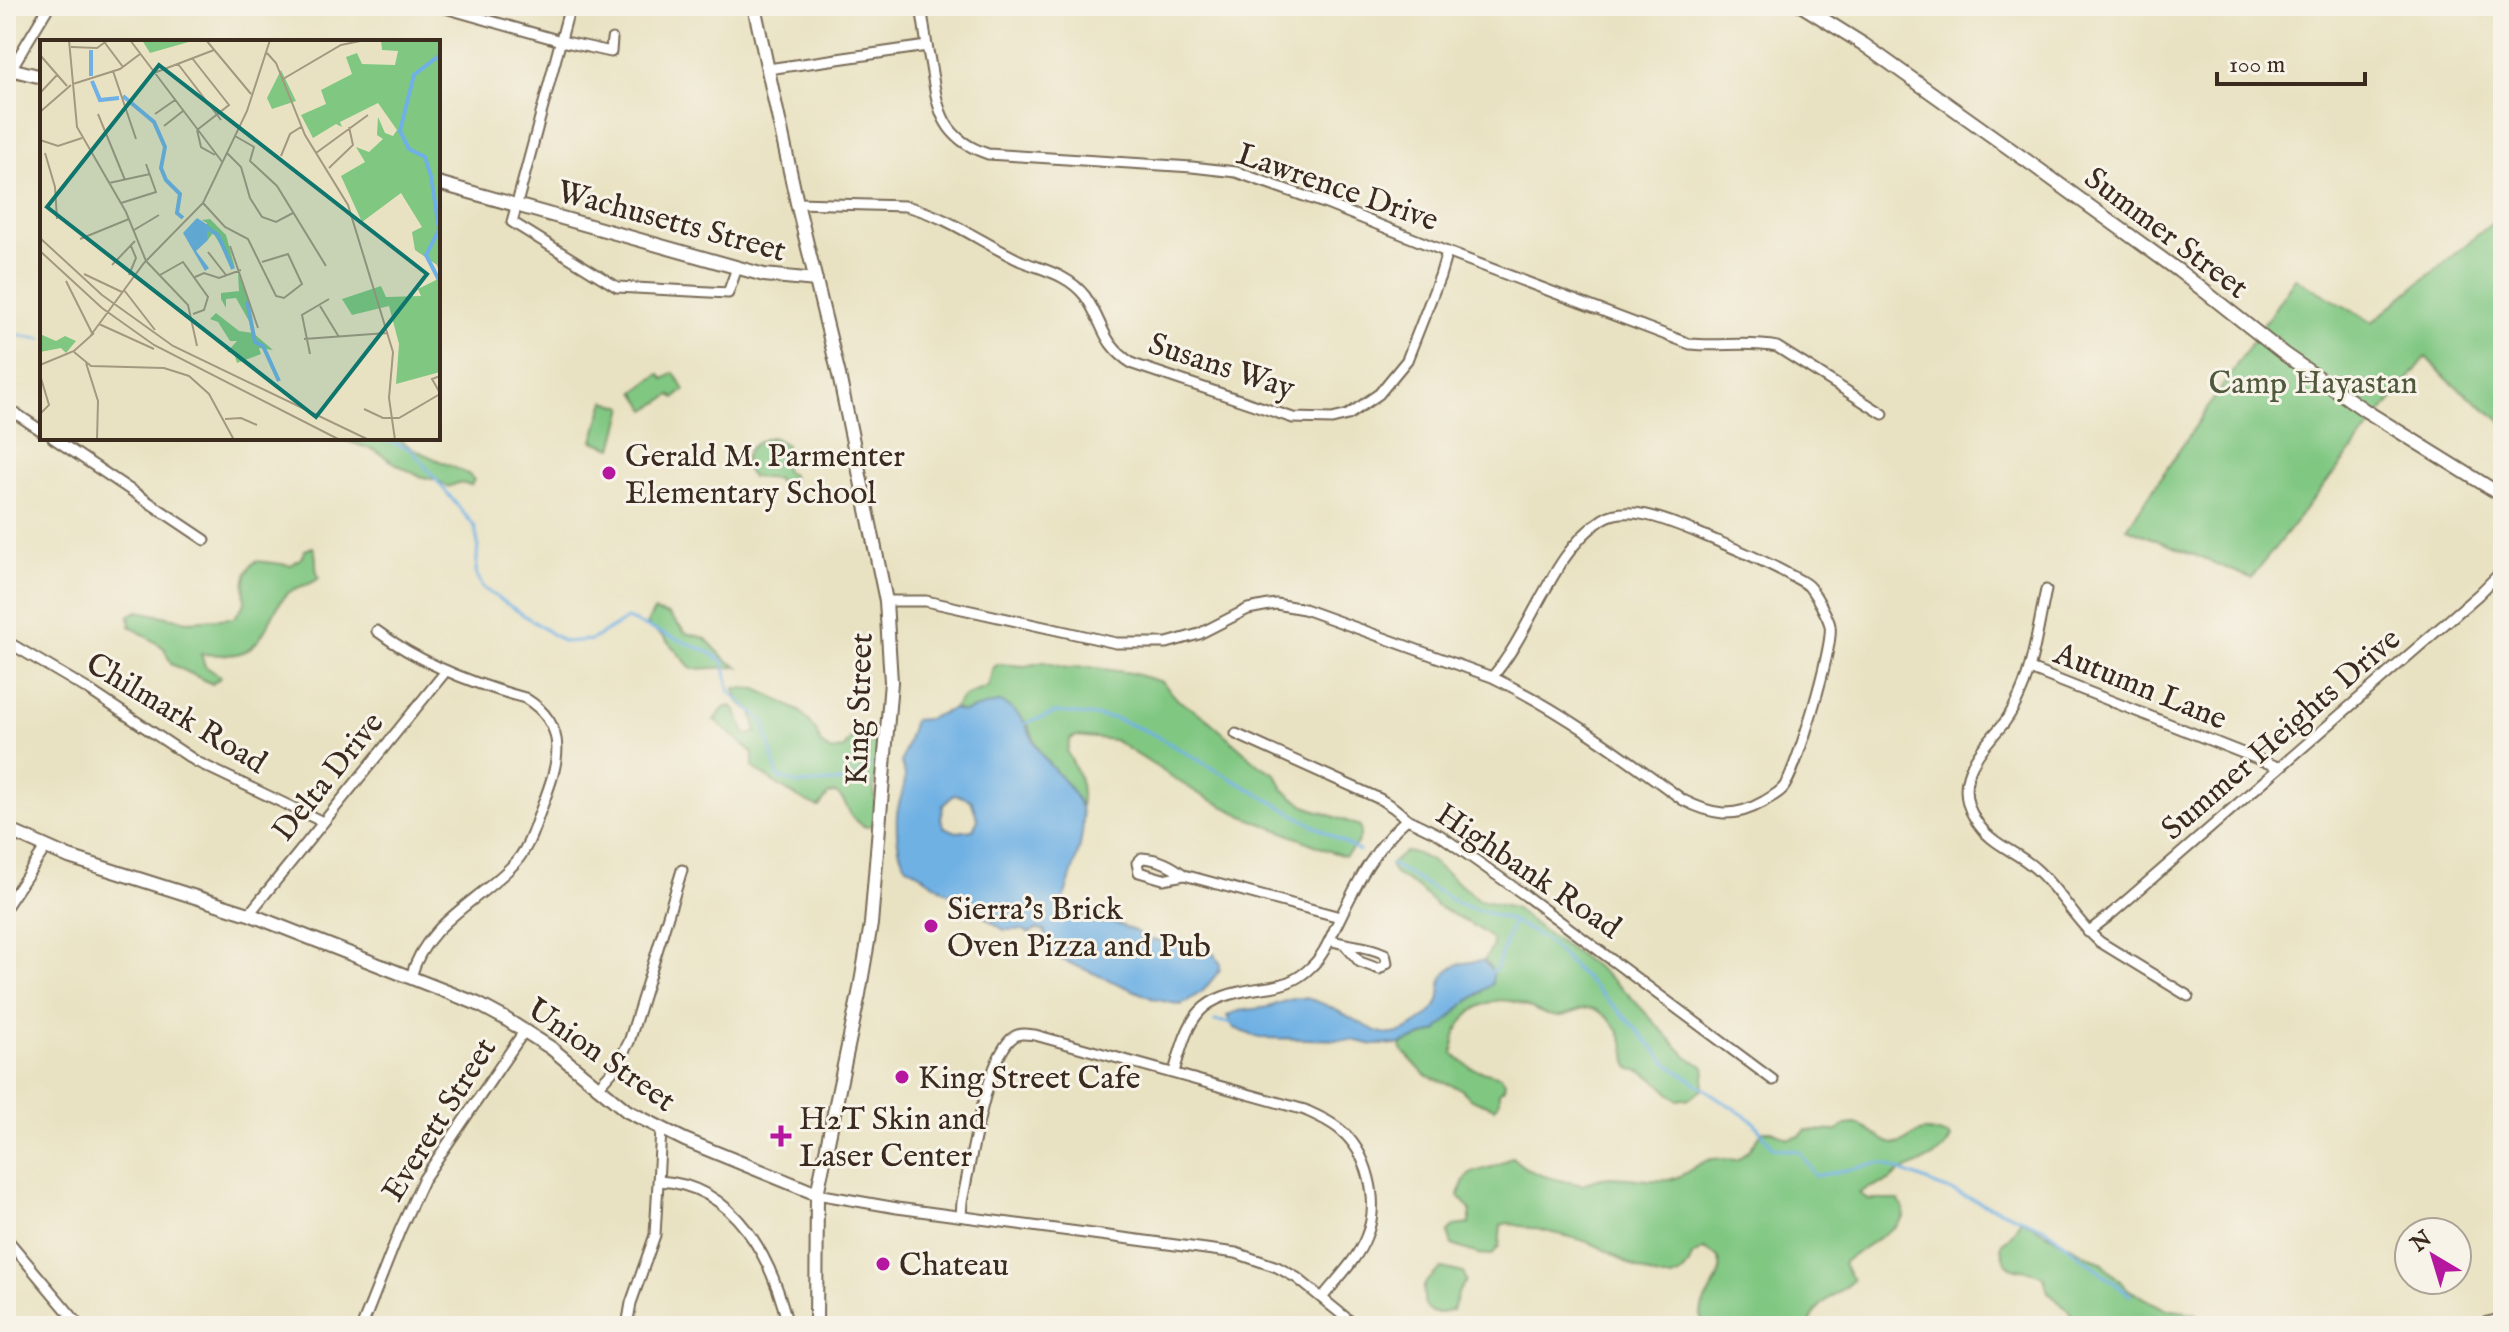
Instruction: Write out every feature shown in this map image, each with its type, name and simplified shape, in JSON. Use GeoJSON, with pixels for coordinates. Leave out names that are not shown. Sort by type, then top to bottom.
{"type":"FeatureCollection","features":[{"type":"Feature","properties":{"kind":"highway"},"geometry":{"type":"LineString","coordinates":[[2486,1326],[2503,1322]]}},
{"type":"Feature","properties":{"kind":"main road","name":"King Street"},"geometry":{"type":"LineString","coordinates":[[754,6],[839,375],[886,601],[891,682],[871,924],[817,1194],[816,1326]]}},
{"type":"Feature","properties":{"kind":"main road","name":"Summer Street"},"geometry":{"type":"LineString","coordinates":[[1802,6],[1863,44],[2037,168],[2179,271],[2296,363],[2366,411],[2503,496]]}},
{"type":"Feature","properties":{"kind":"main road"},"geometry":{"type":"LineString","coordinates":[[8,68],[40,76]]}},
{"type":"Feature","properties":{"kind":"main road","name":"Wachusetts Street"},"geometry":{"type":"LineString","coordinates":[[440,184],[764,275],[816,280]]}},
{"type":"Feature","properties":{"kind":"main road","name":"Union Street"},"geometry":{"type":"LineString","coordinates":[[6,829],[46,847],[249,914],[478,1004],[551,1048],[621,1108],[661,1130],[752,1170],[817,1194]]}},
{"type":"Feature","properties":{"kind":"street"},"geometry":{"type":"LineString","coordinates":[[8,68],[49,6]]}},
{"type":"Feature","properties":{"kind":"street"},"geometry":{"type":"LineString","coordinates":[[438,6],[611,52],[612,39]]}},
{"type":"Feature","properties":{"kind":"street"},"geometry":{"type":"LineString","coordinates":[[570,6],[512,222],[617,287],[728,293],[737,268]]}},
{"type":"Feature","properties":{"kind":"street","name":"Lawrence Drive"},"geometry":{"type":"LineString","coordinates":[[921,6],[942,117],[951,133],[969,148],[988,154],[1236,172],[1338,208],[1690,344],[1757,343],[1777,347],[1883,414]]}},
{"type":"Feature","properties":{"kind":"street"},"geometry":{"type":"LineString","coordinates":[[768,69],[927,46]]}},
{"type":"Feature","properties":{"kind":"street","name":"Susans Way"},"geometry":{"type":"LineString","coordinates":[[797,203],[905,206],[922,210],[1022,261],[1056,273],[1073,285],[1084,295],[1101,331],[1114,349],[1133,364],[1293,418],[1332,419],[1348,415],[1367,404],[1390,384],[1407,360],[1447,252]]}},
{"type":"Feature","properties":{"kind":"street"},"geometry":{"type":"LineString","coordinates":[[6,407],[40,430]]}},
{"type":"Feature","properties":{"kind":"street"},"geometry":{"type":"LineString","coordinates":[[56,440],[205,540]]}},
{"type":"Feature","properties":{"kind":"street"},"geometry":{"type":"LineString","coordinates":[[886,601],[926,601],[1116,643],[1167,643],[1199,634],[1248,609],[1289,605],[1492,677],[1569,719],[1683,800],[1701,809],[1726,814],[1746,811],[1784,788],[1808,728],[1829,645],[1830,625],[1809,586],[1770,564],[1682,526],[1641,513],[1607,517],[1587,531],[1564,560],[1507,661],[1492,677]]}},
{"type":"Feature","properties":{"kind":"street","name":"Summer Heights Drive"},"geometry":{"type":"LineString","coordinates":[[2088,932],[2467,605],[2503,570]]}},
{"type":"Feature","properties":{"kind":"street"},"geometry":{"type":"LineString","coordinates":[[2046,590],[2030,669],[2014,708],[1970,767],[1967,803],[1987,836],[2035,867],[2088,932],[2188,996]]}},
{"type":"Feature","properties":{"kind":"street"},"geometry":{"type":"LineString","coordinates":[[377,631],[408,653],[446,671],[525,698],[544,715],[555,733],[558,752],[556,767],[530,840],[514,865],[437,929],[417,957],[411,977]]}},
{"type":"Feature","properties":{"kind":"street","name":"Chilmark Road"},"geometry":{"type":"LineString","coordinates":[[6,641],[89,690],[197,762],[323,822]]}},
{"type":"Feature","properties":{"kind":"street","name":"Autumn Lane"},"geometry":{"type":"LineString","coordinates":[[2030,669],[2278,767]]}},
{"type":"Feature","properties":{"kind":"street","name":"Delta Drive"},"geometry":{"type":"LineString","coordinates":[[249,914],[446,671]]}},
{"type":"Feature","properties":{"kind":"street","name":"Highbank Road"},"geometry":{"type":"LineString","coordinates":[[1236,734],[1388,803],[1407,819],[1440,835],[1538,904],[1773,1080]]}},
{"type":"Feature","properties":{"kind":"street"},"geometry":{"type":"LineString","coordinates":[[1174,1072],[1189,1028],[1209,1004],[1230,993],[1277,986],[1294,980],[1314,965],[1381,845],[1407,819]]}},
{"type":"Feature","properties":{"kind":"street"},"geometry":{"type":"LineString","coordinates":[[6,907],[46,847]]}},
{"type":"Feature","properties":{"kind":"street"},"geometry":{"type":"LineString","coordinates":[[597,1088],[615,1068],[629,1042],[682,870]]}},
{"type":"Feature","properties":{"kind":"street"},"geometry":{"type":"LineString","coordinates":[[1184,875],[1340,917]]}},
{"type":"Feature","properties":{"kind":"street"},"geometry":{"type":"LineString","coordinates":[[1330,940],[1346,946]]}},
{"type":"Feature","properties":{"kind":"street","name":"Everett Street"},"geometry":{"type":"LineString","coordinates":[[362,1326],[423,1180],[525,1030]]}},
{"type":"Feature","properties":{"kind":"street"},"geometry":{"type":"LineString","coordinates":[[961,1216],[993,1068],[1007,1043],[1016,1035],[1035,1035],[1305,1110],[1337,1127],[1350,1141],[1366,1171],[1372,1218],[1361,1248],[1322,1298]]}},
{"type":"Feature","properties":{"kind":"street"},"geometry":{"type":"LineString","coordinates":[[627,1326],[631,1303],[655,1235],[661,1130]]}},
{"type":"Feature","properties":{"kind":"street"},"geometry":{"type":"LineString","coordinates":[[659,1181],[699,1192],[721,1205],[744,1225],[769,1270],[788,1326]]}},
{"type":"Feature","properties":{"kind":"street","name":"Union Street"},"geometry":{"type":"LineString","coordinates":[[817,1194],[1236,1253],[1277,1267],[1297,1278],[1356,1326]]}},
{"type":"Feature","properties":{"kind":"street"},"geometry":{"type":"LineString","coordinates":[[6,1238],[80,1326]]}},
{"type":"Feature","properties":{"kind":"green space","name":"Camp Hayastan"},"geometry":{"type":"Polygon","coordinates":[[[2503,214],[2503,422],[2449,381],[2426,357],[2251,578],[2127,528],[2295,278],[2372,322],[2503,214]]]}},
{"type":"Feature","properties":{"kind":"green space"},"geometry":{"type":"Polygon","coordinates":[[[674,373],[685,390],[675,398],[671,395],[647,410],[635,392],[659,374],[664,379],[674,373]]]}},
{"type":"Feature","properties":{"kind":"green space"},"geometry":{"type":"Polygon","coordinates":[[[605,401],[624,407],[613,448],[593,441],[605,401]]]}},
{"type":"Feature","properties":{"kind":"green space"},"geometry":{"type":"Polygon","coordinates":[[[772,437],[786,445],[785,471],[792,475],[792,483],[785,487],[777,479],[752,477],[745,464],[745,457],[752,447],[772,437]]]}},
{"type":"Feature","properties":{"kind":"green space"},"geometry":{"type":"Polygon","coordinates":[[[344,440],[401,440],[474,480],[471,485],[458,483],[448,487],[419,476],[374,450],[344,440]]]}},
{"type":"Feature","properties":{"kind":"green space"},"geometry":{"type":"Polygon","coordinates":[[[313,547],[319,578],[286,595],[256,643],[236,654],[201,654],[205,666],[221,677],[212,684],[171,664],[164,648],[130,626],[129,615],[138,611],[188,621],[234,618],[245,603],[244,586],[251,565],[256,561],[291,565],[301,558],[305,550],[313,547]]]}},
{"type":"Feature","properties":{"kind":"green space"},"geometry":{"type":"Polygon","coordinates":[[[654,611],[669,615],[686,633],[705,638],[726,660],[739,667],[692,669],[663,636],[650,628],[647,623],[654,611]]]}},
{"type":"Feature","properties":{"kind":"green space"},"geometry":{"type":"Polygon","coordinates":[[[1044,662],[1066,668],[1089,667],[1131,673],[1162,682],[1178,700],[1205,717],[1259,765],[1276,774],[1283,789],[1305,806],[1360,826],[1357,842],[1345,856],[1332,852],[1241,815],[1199,794],[1114,740],[1077,736],[1070,739],[1067,752],[1081,784],[1081,806],[1040,752],[1027,723],[1000,702],[963,712],[953,709],[962,697],[988,687],[993,668],[998,664],[1025,666],[1044,662]]]}},
{"type":"Feature","properties":{"kind":"green space"},"geometry":{"type":"Polygon","coordinates":[[[735,688],[757,689],[801,712],[816,731],[821,744],[830,751],[843,749],[861,725],[871,727],[878,738],[879,760],[874,786],[874,824],[866,827],[859,823],[836,793],[829,794],[819,807],[814,806],[753,767],[753,753],[714,720],[724,708],[731,706],[745,734],[757,732],[752,712],[738,701],[735,688]]]}},
{"type":"Feature","properties":{"kind":"green space"},"geometry":{"type":"Polygon","coordinates":[[[1405,852],[1431,861],[1479,900],[1514,908],[1599,969],[1628,994],[1687,1057],[1703,1066],[1703,1089],[1690,1098],[1677,1100],[1650,1077],[1631,1069],[1618,1030],[1595,1009],[1555,1016],[1509,1001],[1490,1002],[1473,1011],[1465,1018],[1454,1040],[1453,1054],[1471,1068],[1501,1076],[1505,1082],[1495,1108],[1471,1099],[1461,1089],[1425,1075],[1402,1050],[1401,1044],[1437,1031],[1462,1006],[1482,992],[1491,968],[1484,961],[1493,946],[1492,939],[1476,927],[1437,906],[1418,888],[1395,874],[1390,865],[1405,852]]]}},
{"type":"Feature","properties":{"kind":"green space"},"geometry":{"type":"Polygon","coordinates":[[[1855,1124],[1895,1144],[1924,1131],[1951,1138],[1942,1151],[1889,1181],[1859,1193],[1869,1200],[1898,1200],[1904,1217],[1896,1226],[1845,1261],[1843,1265],[1853,1280],[1822,1304],[1809,1326],[1703,1326],[1702,1307],[1716,1283],[1720,1266],[1718,1257],[1704,1249],[1692,1256],[1684,1271],[1674,1277],[1660,1277],[1588,1242],[1508,1223],[1501,1225],[1499,1246],[1492,1255],[1478,1254],[1452,1245],[1448,1233],[1454,1226],[1470,1224],[1470,1210],[1459,1196],[1466,1177],[1512,1157],[1536,1173],[1583,1185],[1614,1177],[1668,1180],[1707,1160],[1737,1160],[1763,1131],[1772,1131],[1789,1139],[1800,1136],[1806,1130],[1836,1131],[1855,1124]]]}},
{"type":"Feature","properties":{"kind":"green space"},"geometry":{"type":"Polygon","coordinates":[[[2021,1219],[2102,1263],[2129,1290],[2165,1309],[2195,1313],[2210,1326],[2070,1326],[2071,1313],[2048,1292],[2044,1277],[2006,1263],[2001,1244],[2009,1238],[2021,1219]]]}},
{"type":"Feature","properties":{"kind":"green space"},"geometry":{"type":"Polygon","coordinates":[[[1442,1268],[1464,1273],[1466,1281],[1453,1310],[1434,1313],[1425,1305],[1424,1286],[1442,1268]]]}},
{"type":"Feature","properties":{"kind":"water"},"geometry":{"type":"Polygon","coordinates":[[[1000,702],[1009,707],[1026,725],[1042,755],[1080,805],[1083,816],[1081,842],[1061,908],[1071,918],[1097,916],[1137,932],[1146,939],[1194,946],[1213,953],[1220,963],[1220,970],[1203,991],[1181,1005],[1154,999],[1053,956],[1046,946],[1045,931],[1004,930],[906,865],[899,848],[897,814],[905,782],[901,763],[914,720],[927,719],[953,709],[963,712],[1000,702]],[[955,794],[943,805],[941,820],[944,827],[957,832],[973,830],[978,820],[971,800],[955,794]]]}},
{"type":"Feature","properties":{"kind":"water"},"geometry":{"type":"Polygon","coordinates":[[[1484,961],[1493,972],[1492,984],[1462,1006],[1437,1031],[1401,1044],[1259,1038],[1234,1028],[1227,1016],[1241,1010],[1303,998],[1326,1005],[1375,1030],[1393,1034],[1418,1023],[1435,1008],[1446,972],[1463,963],[1484,961]]]}},
{"type":"Feature","properties":{"kind":"waterway"},"geometry":{"type":"LineString","coordinates":[[6,333],[40,339]]}},
{"type":"Feature","properties":{"kind":"waterway"},"geometry":{"type":"LineString","coordinates":[[386,440],[411,449],[475,527],[478,544],[476,573],[483,588],[564,642],[591,640],[627,619],[709,652],[724,662],[730,692],[764,722],[778,777],[799,784],[851,781],[870,765]]}},
{"type":"Feature","properties":{"kind":"waterway"},"geometry":{"type":"LineString","coordinates":[[1024,724],[1058,712],[1114,718],[1149,732],[1359,851]]}},
{"type":"Feature","properties":{"kind":"waterway"},"geometry":{"type":"LineString","coordinates":[[1391,864],[1459,904],[1513,921],[1546,940],[1669,1065],[1754,1122],[1773,1148],[1799,1151],[1816,1176],[1881,1163],[2045,1228],[2130,1295]]}},
{"type":"Feature","properties":{"kind":"waterway"},"geometry":{"type":"LineString","coordinates":[[1492,972],[1496,969],[1513,921]]}},
{"type":"Feature","properties":{"kind":"waterway"},"geometry":{"type":"LineString","coordinates":[[1215,1021],[1234,1023]]}},
{"type":"Feature","properties":{"kind":"place","name":"Gerald M. Parmenter Elementary School"},"geometry":{"type":"Point","coordinates":[609,473]}},
{"type":"Feature","properties":{"kind":"place","name":"Sierra's Brick Oven Pizza and Pub"},"geometry":{"type":"Point","coordinates":[931,926]}},
{"type":"Feature","properties":{"kind":"place","name":"King Street Cafe"},"geometry":{"type":"Point","coordinates":[902,1077]}},
{"type":"Feature","properties":{"kind":"place","name":"H2T Skin and Laser Center"},"geometry":{"type":"Point","coordinates":[781,1136]}},
{"type":"Feature","properties":{"kind":"place","name":"Chateau"},"geometry":{"type":"Point","coordinates":[883,1264]}}]}
